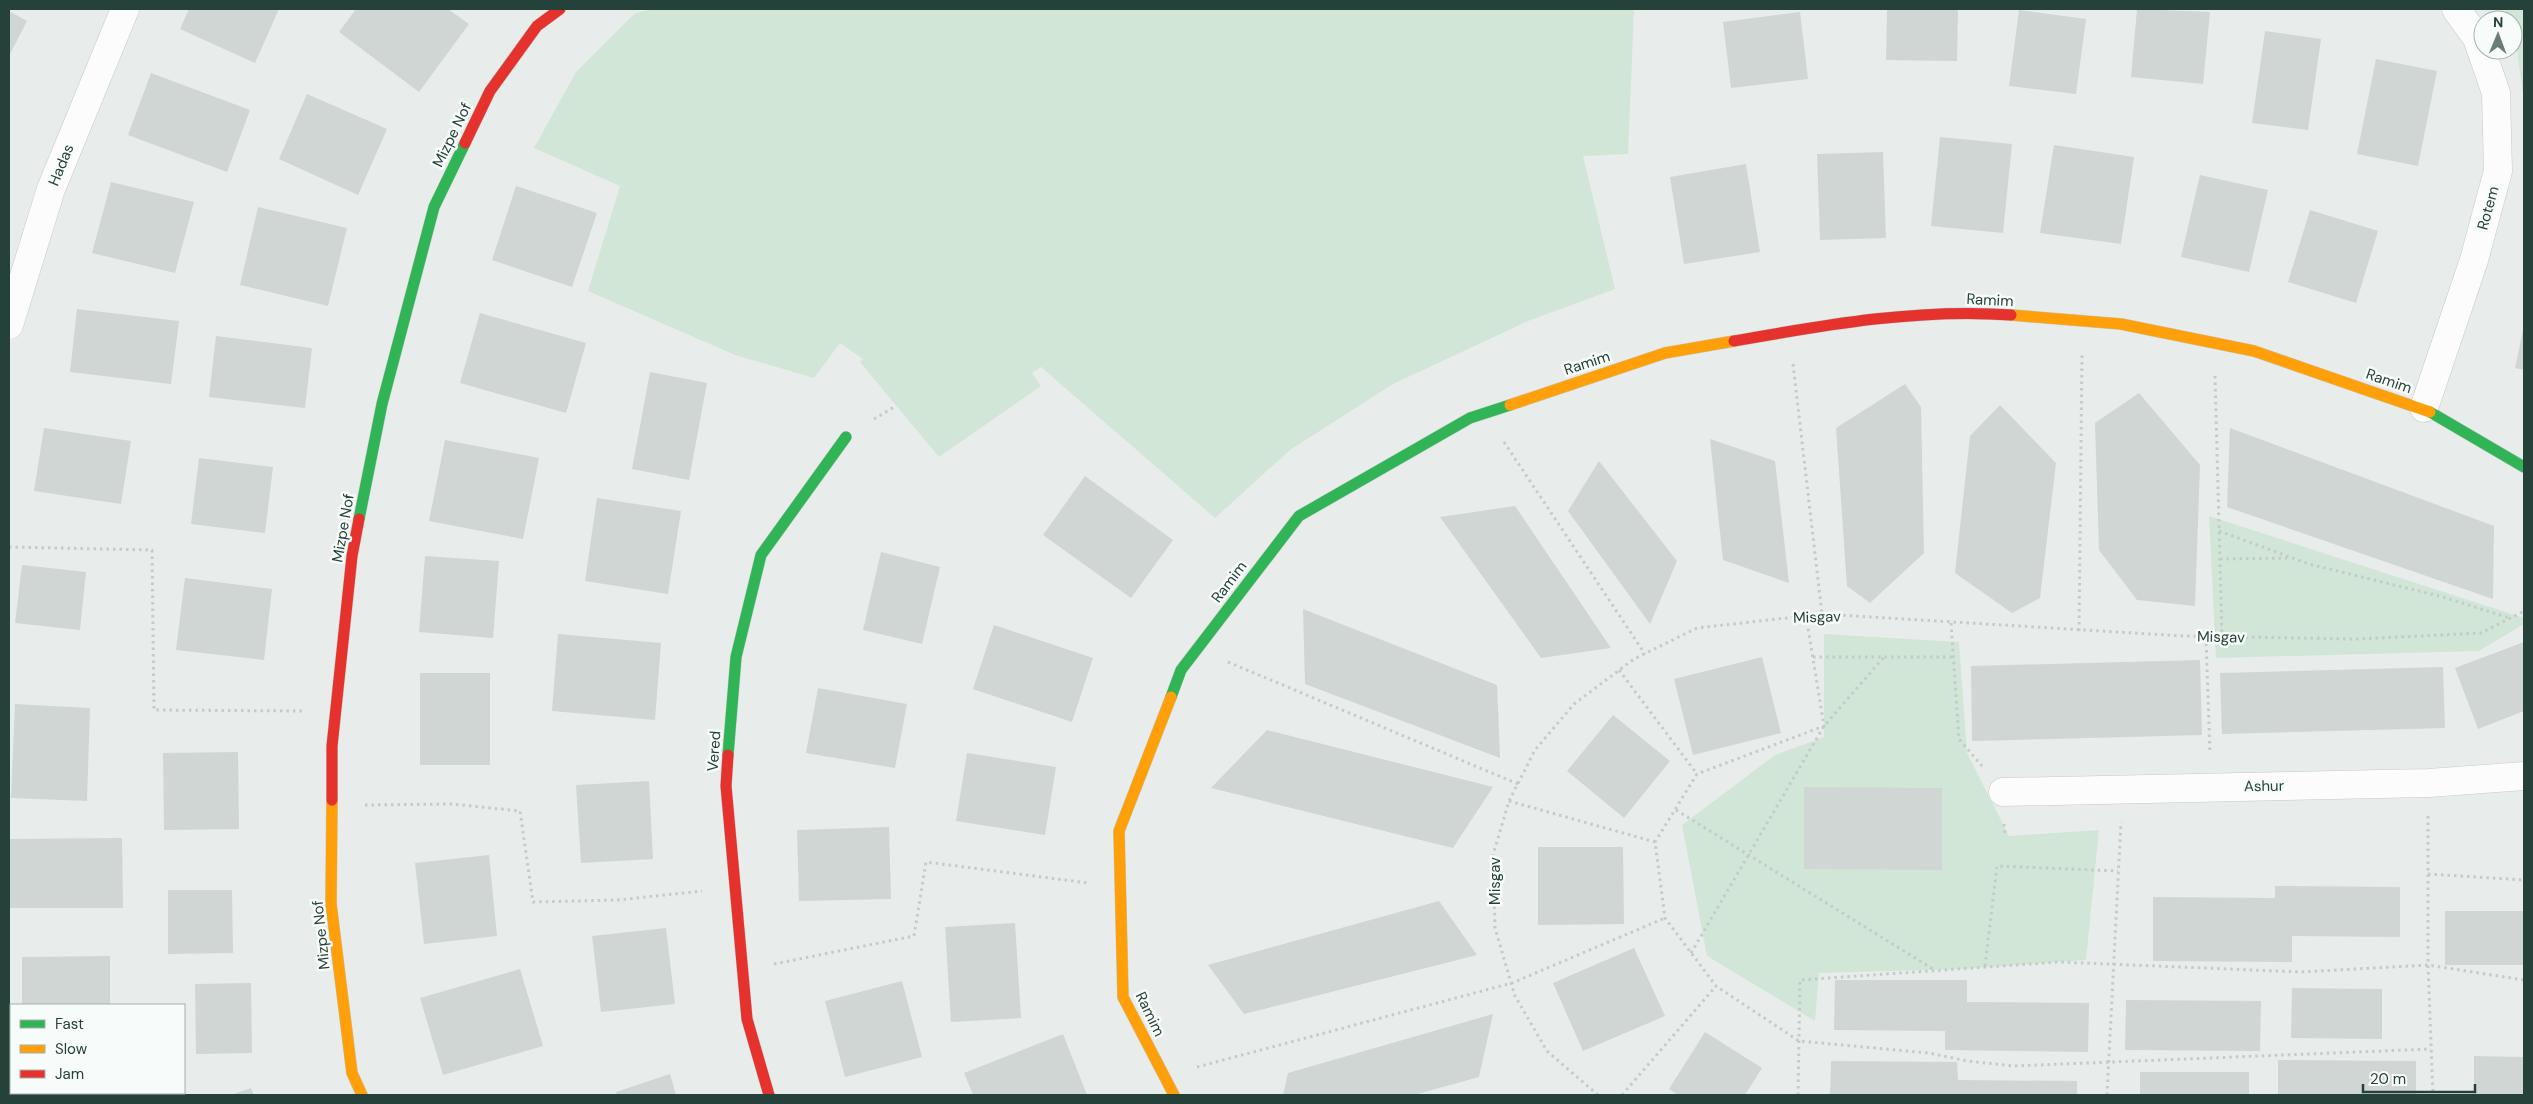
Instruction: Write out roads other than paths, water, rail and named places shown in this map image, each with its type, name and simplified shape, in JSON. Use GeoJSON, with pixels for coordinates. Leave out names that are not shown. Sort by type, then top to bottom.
{"type":"FeatureCollection","features":[{"type":"Feature","properties":{"kind":"street","name":"Hadas"},"geometry":{"type":"LineString","coordinates":[[9,325],[51,189],[125,9]]}},
{"type":"Feature","properties":{"kind":"street","name":"Mizpe Nof"},"geometry":{"type":"LineString","coordinates":[[362,1095],[352,1072],[331,904],[332,746],[352,556],[382,404],[434,207],[490,91],[537,26],[560,9]]}},
{"type":"Feature","properties":{"kind":"street","name":"Rotem"},"geometry":{"type":"LineString","coordinates":[[2424,408],[2474,260],[2498,171],[2496,93],[2477,38],[2456,9]]}},
{"type":"Feature","properties":{"kind":"street","name":"Ramim"},"geometry":{"type":"LineString","coordinates":[[1174,1095],[1123,997],[1120,831],[1181,670],[1299,516],[1470,418],[1665,353],[1830,324],[1970,312],[2121,324],[2254,351],[2424,408],[2524,467]]}},
{"type":"Feature","properties":{"kind":"street","name":"Vered"},"geometry":{"type":"LineString","coordinates":[[769,1095],[747,1019],[726,786],[736,657],[761,555],[846,437]]}},
{"type":"Feature","properties":{"kind":"street","name":"Ashur"},"geometry":{"type":"LineString","coordinates":[[2003,792],[2429,783],[2524,776]]}}]}
